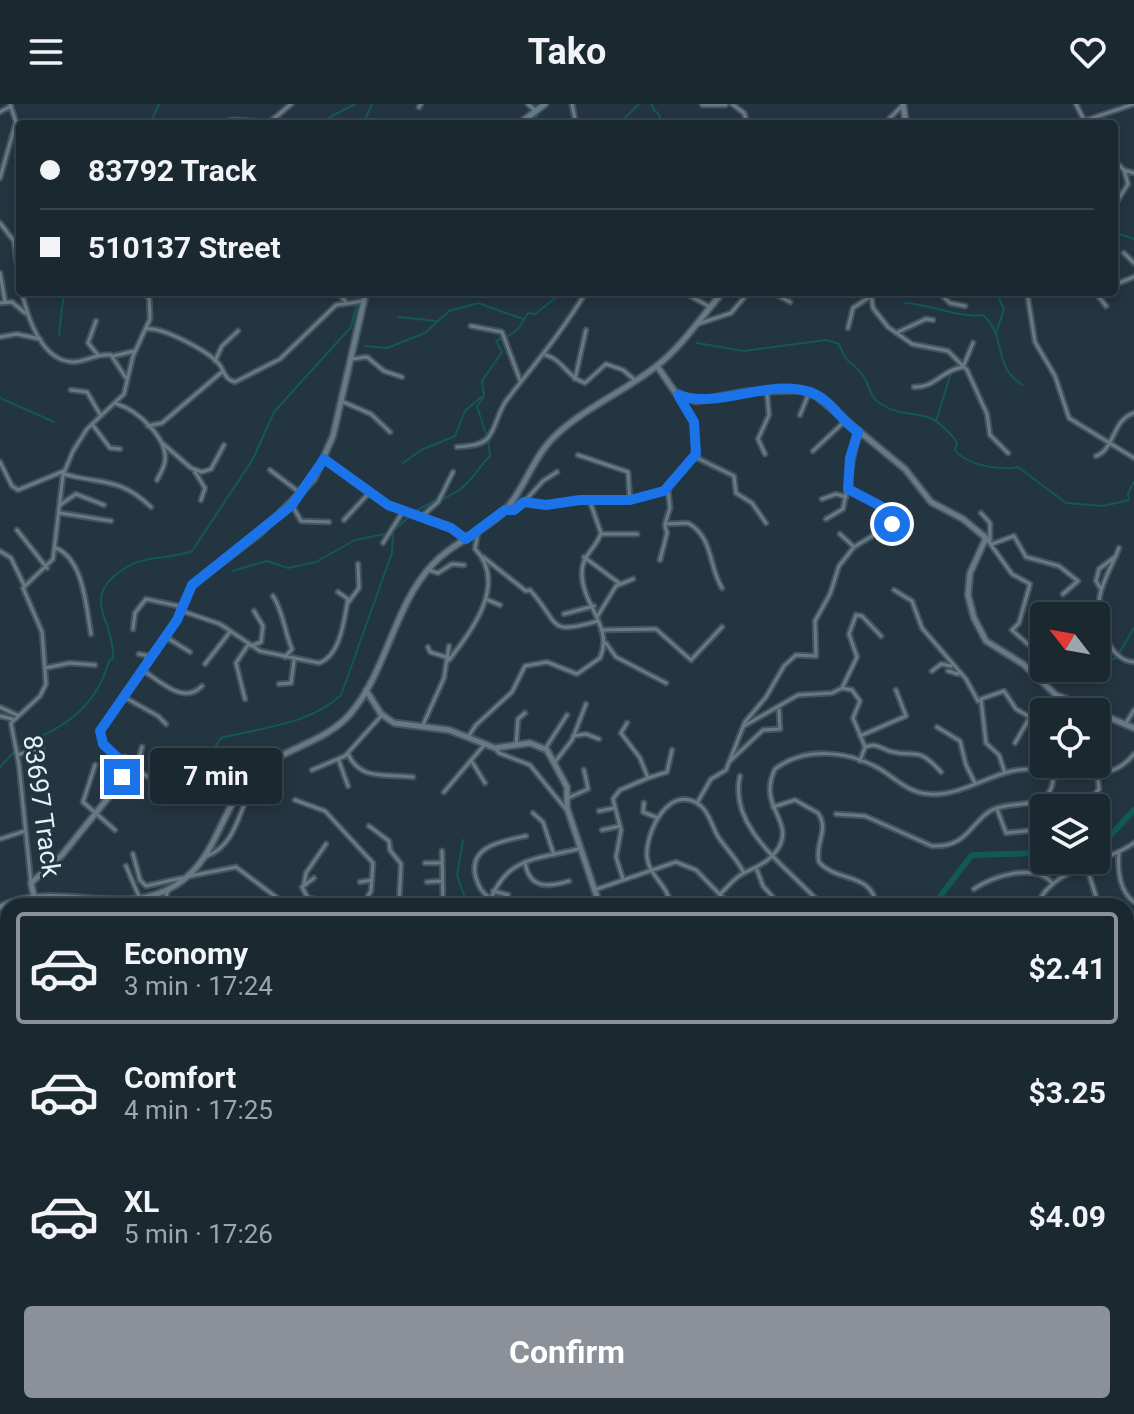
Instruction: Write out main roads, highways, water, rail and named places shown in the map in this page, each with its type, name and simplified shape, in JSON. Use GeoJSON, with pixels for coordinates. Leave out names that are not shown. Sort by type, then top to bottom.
{"type":"FeatureCollection","features":[{"type":"Feature","properties":{"kind":"waterway"},"geometry":{"type":"LineString","coordinates":[[152,120],[159,104]]}},
{"type":"Feature","properties":{"kind":"waterway"},"geometry":{"type":"LineString","coordinates":[[328,120],[355,104]]}},
{"type":"Feature","properties":{"kind":"waterway"},"geometry":{"type":"LineString","coordinates":[[365,120],[372,104]]}},
{"type":"Feature","properties":{"kind":"waterway"},"geometry":{"type":"LineString","coordinates":[[623,120],[639,104]]}},
{"type":"Feature","properties":{"kind":"waterway"},"geometry":{"type":"LineString","coordinates":[[651,104],[655,111]]}},
{"type":"Feature","properties":{"kind":"waterway"},"geometry":{"type":"LineString","coordinates":[[535,120],[539,112]]}},
{"type":"Feature","properties":{"kind":"waterway"},"geometry":{"type":"LineString","coordinates":[[657,112],[662,120]]}},
{"type":"Feature","properties":{"kind":"waterway"},"geometry":{"type":"LineString","coordinates":[[1118,233],[1134,239]]}},
{"type":"Feature","properties":{"kind":"waterway"},"geometry":{"type":"LineString","coordinates":[[59,335],[64,296]]}},
{"type":"Feature","properties":{"kind":"waterway"},"geometry":{"type":"LineString","coordinates":[[507,337],[518,329],[528,313],[535,314],[558,296]]}},
{"type":"Feature","properties":{"kind":"waterway"},"geometry":{"type":"LineString","coordinates":[[996,333],[1004,309],[998,296]]}},
{"type":"Feature","properties":{"kind":"waterway"},"geometry":{"type":"LineString","coordinates":[[18,748],[74,716],[102,681],[113,658],[102,607],[104,588],[135,563],[192,551],[253,459],[274,412],[351,327],[357,303]]}},
{"type":"Feature","properties":{"kind":"waterway"},"geometry":{"type":"LineString","coordinates":[[365,346],[387,348],[425,333],[449,311],[478,303],[523,319]]}},
{"type":"Feature","properties":{"kind":"waterway"},"geometry":{"type":"LineString","coordinates":[[904,303],[965,315],[983,315],[991,324],[1007,369],[1023,385]]}},
{"type":"Feature","properties":{"kind":"waterway"},"geometry":{"type":"LineString","coordinates":[[398,317],[436,321]]}},
{"type":"Feature","properties":{"kind":"waterway"},"geometry":{"type":"LineString","coordinates":[[487,436],[477,407],[484,396],[482,381],[502,352],[496,341],[504,337]]}},
{"type":"Feature","properties":{"kind":"waterway"},"geometry":{"type":"LineString","coordinates":[[697,343],[744,351],[826,340],[839,344],[846,358],[864,377],[877,401],[892,410],[936,421],[957,442],[955,450],[967,460],[993,467],[1018,467],[1066,503],[1103,506],[1129,500],[1128,493],[1134,482]]}},
{"type":"Feature","properties":{"kind":"waterway"},"geometry":{"type":"LineString","coordinates":[[936,421],[951,373]]}},
{"type":"Feature","properties":{"kind":"waterway"},"geometry":{"type":"LineString","coordinates":[[403,463],[421,450],[455,436],[465,411],[481,397]]}},
{"type":"Feature","properties":{"kind":"waterway"},"geometry":{"type":"LineString","coordinates":[[0,398],[54,422]]}},
{"type":"Feature","properties":{"kind":"waterway"},"geometry":{"type":"LineString","coordinates":[[442,499],[464,486],[490,456],[488,439]]}},
{"type":"Feature","properties":{"kind":"waterway"},"geometry":{"type":"LineString","coordinates":[[414,512],[436,500]]}},
{"type":"Feature","properties":{"kind":"waterway"},"geometry":{"type":"LineString","coordinates":[[178,802],[221,738],[300,719],[329,705],[341,695],[392,553],[393,531],[411,515]]}},
{"type":"Feature","properties":{"kind":"waterway"},"geometry":{"type":"LineString","coordinates":[[232,571],[267,561],[288,568],[316,562],[355,540],[385,534]]}},
{"type":"Feature","properties":{"kind":"waterway"},"geometry":{"type":"LineString","coordinates":[[1110,660],[1116,658],[1134,628]]}},
{"type":"Feature","properties":{"kind":"waterway"},"geometry":{"type":"LineString","coordinates":[[0,767],[14,752]]}},
{"type":"Feature","properties":{"kind":"waterway"},"geometry":{"type":"LineString","coordinates":[[1110,836],[1134,810]]}},
{"type":"Feature","properties":{"kind":"waterway"},"geometry":{"type":"LineString","coordinates":[[463,840],[457,875],[465,898]]}},
{"type":"Feature","properties":{"kind":"waterway"},"geometry":{"type":"LineString","coordinates":[[940,898],[972,855],[1030,853]]}}]}
